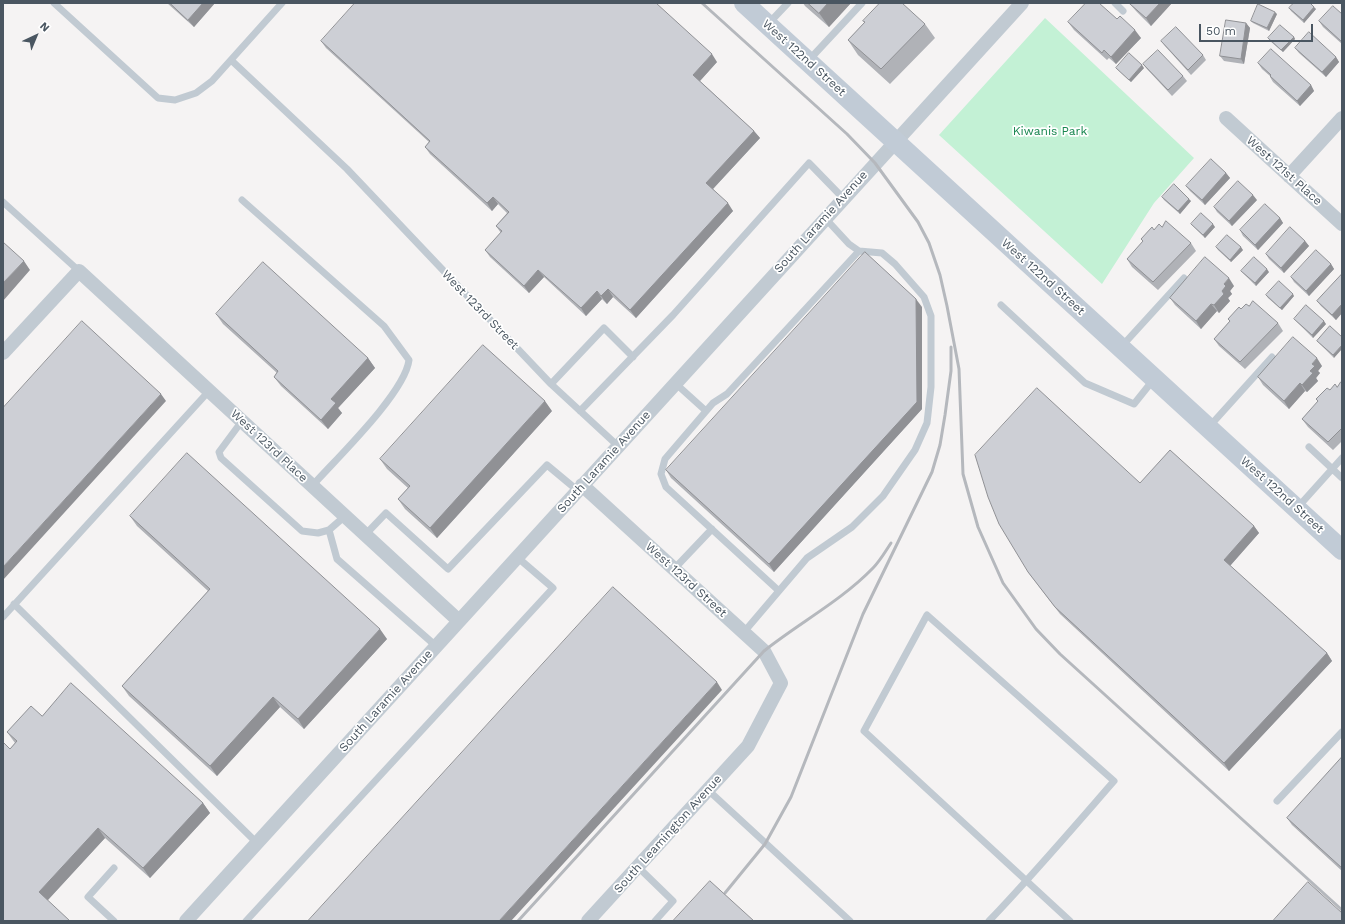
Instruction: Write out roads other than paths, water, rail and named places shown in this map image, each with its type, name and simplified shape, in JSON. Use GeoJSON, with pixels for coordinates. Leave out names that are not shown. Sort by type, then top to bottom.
{"type":"FeatureCollection","features":[{"type":"Feature","properties":{"kind":"street","name":"West 122nd Street"},"geometry":{"type":"LineString","coordinates":[[744,3],[1342,550]]}},
{"type":"Feature","properties":{"kind":"street","name":"South Laramie Avenue"},"geometry":{"type":"LineString","coordinates":[[186,921],[1022,3]]}},
{"type":"Feature","properties":{"kind":"street","name":"West 121st Place"},"geometry":{"type":"LineString","coordinates":[[1226,118],[1342,224]]}},
{"type":"Feature","properties":{"kind":"street"},"geometry":{"type":"LineString","coordinates":[[1289,176],[1342,118]]}},
{"type":"Feature","properties":{"kind":"street"},"geometry":{"type":"LineString","coordinates":[[3,353],[79,271]]}},
{"type":"Feature","properties":{"kind":"street","name":"West 123rd Place"},"geometry":{"type":"LineString","coordinates":[[79,271],[459,621]]}},
{"type":"Feature","properties":{"kind":"street","name":"West 123rd Street"},"geometry":{"type":"LineString","coordinates":[[580,488],[674,569],[764,651],[781,683]]}},
{"type":"Feature","properties":{"kind":"street","name":"South Leamington Avenue"},"geometry":{"type":"LineString","coordinates":[[588,921],[748,746],[781,683]]}},
{"type":"Feature","properties":{"kind":"lane"},"geometry":{"type":"LineString","coordinates":[[54,3],[158,98],[175,100],[196,93],[212,81],[282,3]]}},
{"type":"Feature","properties":{"kind":"lane"},"geometry":{"type":"LineString","coordinates":[[768,25],[788,3]]}},
{"type":"Feature","properties":{"kind":"lane"},"geometry":{"type":"LineString","coordinates":[[807,61],[862,3]]}},
{"type":"Feature","properties":{"kind":"lane"},"geometry":{"type":"LineString","coordinates":[[1115,3],[1124,11]]}},
{"type":"Feature","properties":{"kind":"lane","name":"West 123rd Street"},"geometry":{"type":"LineString","coordinates":[[231,60],[347,169],[551,384],[618,446]]}},
{"type":"Feature","properties":{"kind":"lane"},"geometry":{"type":"LineString","coordinates":[[580,411],[673,315],[809,163],[843,198]]}},
{"type":"Feature","properties":{"kind":"lane"},"geometry":{"type":"LineString","coordinates":[[242,200],[384,326],[409,360],[408,369],[392,395],[312,486]]}},
{"type":"Feature","properties":{"kind":"lane"},"geometry":{"type":"LineString","coordinates":[[3,202],[79,271]]}},
{"type":"Feature","properties":{"kind":"lane"},"geometry":{"type":"LineString","coordinates":[[744,632],[807,558],[852,527],[883,496],[915,450],[927,422],[931,386],[931,316],[924,297],[895,264],[882,253],[859,251],[849,244],[825,218]]}},
{"type":"Feature","properties":{"kind":"lane"},"geometry":{"type":"LineString","coordinates":[[779,591],[666,487],[661,474],[665,459],[713,403],[727,394],[859,251]]}},
{"type":"Feature","properties":{"kind":"lane"},"geometry":{"type":"LineString","coordinates":[[1121,348],[1184,278]]}},
{"type":"Feature","properties":{"kind":"lane"},"geometry":{"type":"LineString","coordinates":[[1001,305],[1085,383],[1134,404],[1155,379]]}},
{"type":"Feature","properties":{"kind":"lane"},"geometry":{"type":"LineString","coordinates":[[551,384],[604,328],[633,357]]}},
{"type":"Feature","properties":{"kind":"lane"},"geometry":{"type":"LineString","coordinates":[[1208,428],[1272,357]]}},
{"type":"Feature","properties":{"kind":"lane"},"geometry":{"type":"LineString","coordinates":[[675,383],[706,411]]}},
{"type":"Feature","properties":{"kind":"lane"},"geometry":{"type":"LineString","coordinates":[[3,617],[209,391]]}},
{"type":"Feature","properties":{"kind":"lane"},"geometry":{"type":"LineString","coordinates":[[242,421],[219,452],[221,458],[302,531],[318,534],[329,530],[344,516]]}},
{"type":"Feature","properties":{"kind":"lane"},"geometry":{"type":"LineString","coordinates":[[1309,447],[1342,478]]}},
{"type":"Feature","properties":{"kind":"lane"},"geometry":{"type":"LineString","coordinates":[[1296,508],[1342,458]]}},
{"type":"Feature","properties":{"kind":"lane"},"geometry":{"type":"LineString","coordinates":[[365,535],[386,513],[448,569],[547,466],[580,488]]}},
{"type":"Feature","properties":{"kind":"lane"},"geometry":{"type":"LineString","coordinates":[[674,569],[712,529]]}},
{"type":"Feature","properties":{"kind":"lane"},"geometry":{"type":"LineString","coordinates":[[329,530],[337,559],[436,646]]}},
{"type":"Feature","properties":{"kind":"lane"},"geometry":{"type":"LineString","coordinates":[[246,921],[553,588],[517,557]]}},
{"type":"Feature","properties":{"kind":"lane"},"geometry":{"type":"LineString","coordinates":[[14,604],[257,843]]}},
{"type":"Feature","properties":{"kind":"lane"},"geometry":{"type":"LineString","coordinates":[[989,921],[1027,880],[1114,781],[927,615],[864,731],[1027,880],[1070,921]]}},
{"type":"Feature","properties":{"kind":"lane"},"geometry":{"type":"LineString","coordinates":[[1277,801],[1342,732]]}},
{"type":"Feature","properties":{"kind":"lane"},"geometry":{"type":"LineString","coordinates":[[708,790],[850,921]]}},
{"type":"Feature","properties":{"kind":"lane"},"geometry":{"type":"LineString","coordinates":[[638,867],[673,901],[655,921]]}},
{"type":"Feature","properties":{"kind":"lane"},"geometry":{"type":"LineString","coordinates":[[114,868],[88,896],[114,921]]}},
{"type":"Feature","properties":{"kind":"railway"},"geometry":{"type":"LineString","coordinates":[[702,3],[847,134],[875,163],[918,222],[929,243],[940,275],[959,369],[963,474],[978,527],[1003,583],[1036,629],[1060,654],[1342,910]]}},
{"type":"Feature","properties":{"kind":"railway"},"geometry":{"type":"LineString","coordinates":[[725,893],[765,844],[791,797],[863,614],[932,472],[940,445],[945,415],[951,371],[951,347]]}},
{"type":"Feature","properties":{"kind":"railway"},"geometry":{"type":"LineString","coordinates":[[518,921],[764,651],[861,580],[878,562],[891,543]]}},
{"type":"Feature","properties":{"kind":"park label","name":"Kiwanis Park"},"geometry":{"type":"Point","coordinates":[1050,131]}}]}
